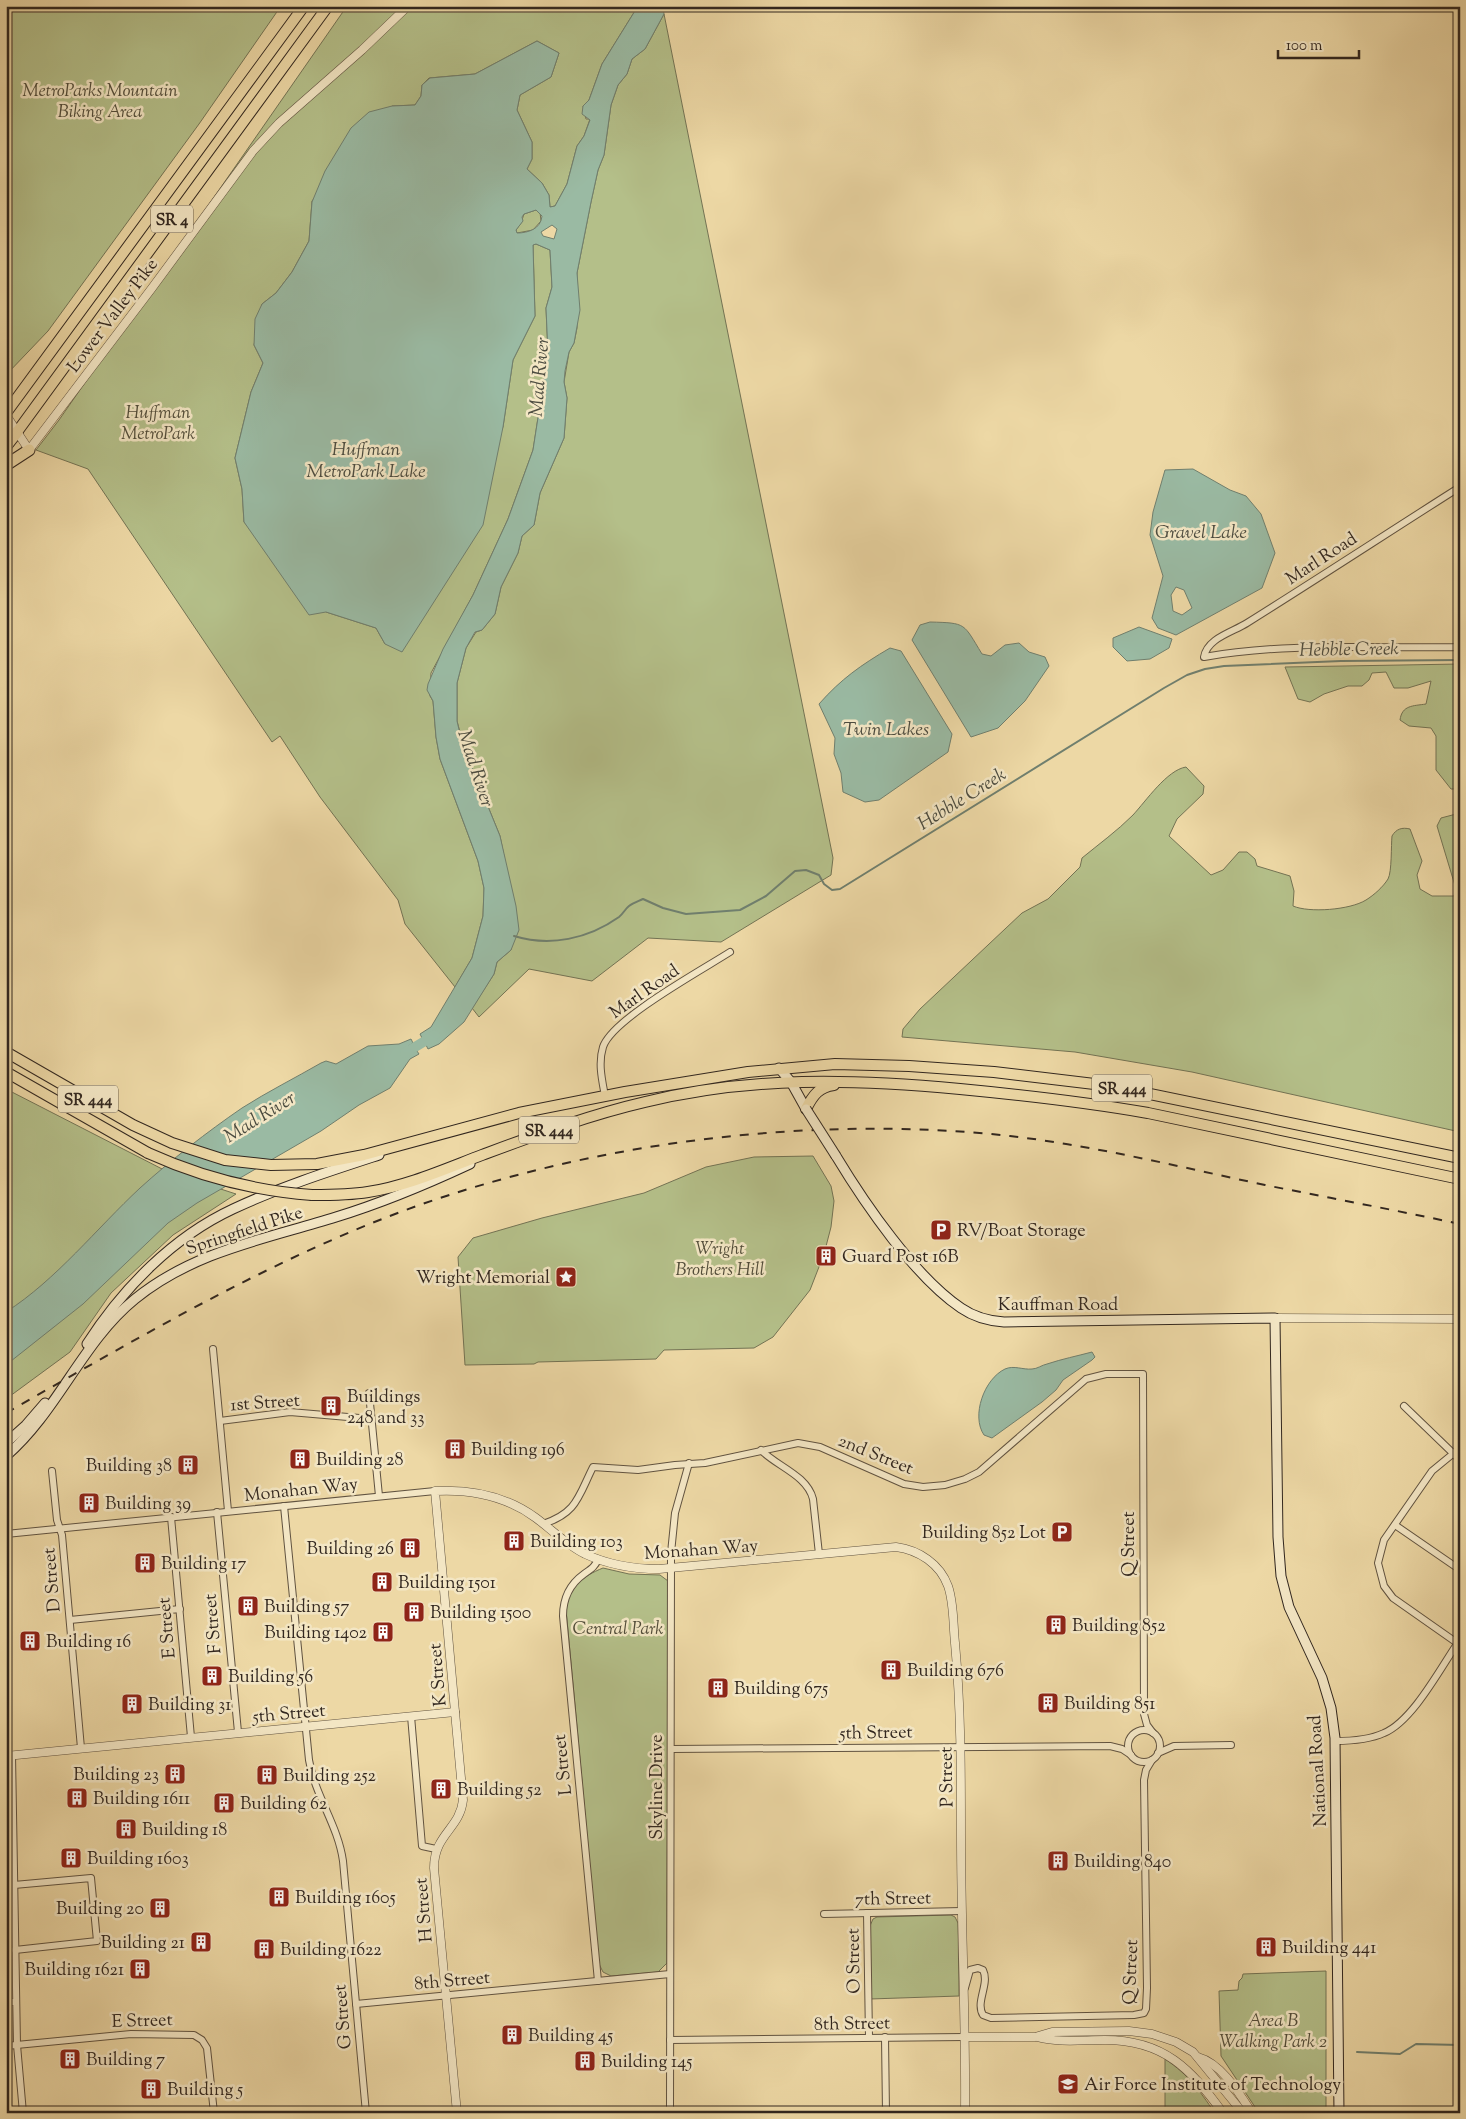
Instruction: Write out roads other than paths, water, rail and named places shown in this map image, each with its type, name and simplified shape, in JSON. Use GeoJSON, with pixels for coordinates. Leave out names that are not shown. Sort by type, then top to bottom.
{"type":"FeatureCollection","features":[{"type":"Feature","properties":{"kind":"highway","name":"SR 4"},"geometry":{"type":"LineString","coordinates":[[6,414],[304,6]]}},
{"type":"Feature","properties":{"kind":"highway","name":"SR 4"},"geometry":{"type":"LineString","coordinates":[[6,446],[328,6]]}},
{"type":"Feature","properties":{"kind":"highway"},"geometry":{"type":"LineString","coordinates":[[6,465],[29,450]]}},
{"type":"Feature","properties":{"kind":"highway","name":"SR 444"},"geometry":{"type":"LineString","coordinates":[[6,1052],[133,1125],[172,1144],[207,1156],[288,1166],[317,1164],[364,1156],[417,1140],[534,1110],[605,1096],[703,1078],[779,1068],[835,1064],[994,1072],[1066,1080],[1177,1098],[1460,1158]]}},
{"type":"Feature","properties":{"kind":"highway","name":"SR 444"},"geometry":{"type":"LineString","coordinates":[[6,1072],[148,1153],[184,1168],[234,1184],[289,1194],[356,1194],[394,1186],[609,1111],[719,1086],[791,1082],[868,1082],[934,1086],[1036,1096],[1148,1112],[1460,1179]]}},
{"type":"Feature","properties":{"kind":"highway"},"geometry":{"type":"LineString","coordinates":[[806,1109],[815,1094],[826,1086],[934,1086]]}},
{"type":"Feature","properties":{"kind":"main road","name":"Kauffman Road"},"geometry":{"type":"LineString","coordinates":[[779,1068],[791,1082],[806,1109],[870,1209],[911,1260],[956,1305],[978,1317],[1004,1322],[1275,1318]]}},
{"type":"Feature","properties":{"kind":"main road","name":"Springfield Pike"},"geometry":{"type":"LineString","coordinates":[[6,1443],[29,1422],[55,1391],[121,1298],[153,1264],[192,1234],[233,1209],[282,1188],[377,1156],[502,1118]]}},
{"type":"Feature","properties":{"kind":"main road","name":"Springfield Pike"},"geometry":{"type":"LineString","coordinates":[[6,1456],[30,1432],[93,1344],[118,1315],[162,1279],[194,1261],[224,1249],[339,1216],[407,1192],[516,1146],[529,1138]]}},
{"type":"Feature","properties":{"kind":"main road","name":"National Road"},"geometry":{"type":"LineString","coordinates":[[1275,1318],[1278,1537],[1281,1576],[1289,1607],[1325,1687],[1331,1708],[1335,1740],[1339,2113]]}},
{"type":"Feature","properties":{"kind":"street","name":"Lower Valley Pike"},"geometry":{"type":"LineString","coordinates":[[29,450],[253,151],[279,123],[362,50],[408,6]]}},
{"type":"Feature","properties":{"kind":"street"},"geometry":{"type":"LineString","coordinates":[[6,414],[29,450]]}},
{"type":"Feature","properties":{"kind":"street","name":"Marl Road"},"geometry":{"type":"LineString","coordinates":[[1460,487],[1270,608],[1215,640],[1205,650],[1204,657],[1233,652],[1304,649],[1460,647]]}},
{"type":"Feature","properties":{"kind":"street","name":"Marl Road"},"geometry":{"type":"LineString","coordinates":[[605,1096],[601,1072],[603,1047],[611,1032],[619,1024],[730,952]]}},
{"type":"Feature","properties":{"kind":"street","name":"Kauffman Road"},"geometry":{"type":"LineString","coordinates":[[1275,1318],[1460,1319]]}},
{"type":"Feature","properties":{"kind":"street"},"geometry":{"type":"LineString","coordinates":[[213,1349],[228,1511]]}},
{"type":"Feature","properties":{"kind":"street","name":"2nd Street"},"geometry":{"type":"LineString","coordinates":[[543,1524],[558,1519],[569,1511],[593,1467],[638,1470],[689,1463],[710,1463],[788,1444],[810,1444],[904,1484],[923,1487],[945,1485],[964,1480],[979,1472],[1091,1376],[1142,1374]]}},
{"type":"Feature","properties":{"kind":"street","name":"Q Street"},"geometry":{"type":"LineString","coordinates":[[1142,1374],[1144,1714],[1147,1725],[1152,1733]]}},
{"type":"Feature","properties":{"kind":"street"},"geometry":{"type":"LineString","coordinates":[[368,1393],[379,1496]]}},
{"type":"Feature","properties":{"kind":"street"},"geometry":{"type":"LineString","coordinates":[[1404,1406],[1460,1460]]}},
{"type":"Feature","properties":{"kind":"street","name":"1st Street"},"geometry":{"type":"LineString","coordinates":[[220,1421],[290,1412],[371,1420]]}},
{"type":"Feature","properties":{"kind":"street"},"geometry":{"type":"LineString","coordinates":[[1335,1740],[1360,1740],[1378,1735],[1401,1722],[1414,1707],[1459,1643],[1397,1602],[1384,1586],[1379,1571],[1379,1555],[1384,1540],[1432,1471],[1460,1448]]}},
{"type":"Feature","properties":{"kind":"street"},"geometry":{"type":"LineString","coordinates":[[761,1450],[771,1460],[796,1476],[811,1491],[819,1554]]}},
{"type":"Feature","properties":{"kind":"street","name":"Skyline Drive"},"geometry":{"type":"LineString","coordinates":[[670,2113],[672,1567],[675,1512],[689,1463]]}},
{"type":"Feature","properties":{"kind":"street","name":"D Street"},"geometry":{"type":"LineString","coordinates":[[52,1471],[70,1620],[81,1748]]}},
{"type":"Feature","properties":{"kind":"street","name":"Monahan Way"},"geometry":{"type":"LineString","coordinates":[[6,1534],[379,1496],[435,1491],[460,1491],[488,1495],[519,1508],[568,1543],[598,1559],[633,1568],[660,1569],[819,1554]]}},
{"type":"Feature","properties":{"kind":"street","name":"K Street"},"geometry":{"type":"LineString","coordinates":[[435,1491],[462,1805],[457,1819],[436,1849]]}},
{"type":"Feature","properties":{"kind":"street","name":"G Street"},"geometry":{"type":"LineString","coordinates":[[284,1506],[309,1760],[315,1786],[334,1828],[342,1854],[366,2113]]}},
{"type":"Feature","properties":{"kind":"street","name":"F Street"},"geometry":{"type":"LineString","coordinates":[[217,1512],[238,1732]]}},
{"type":"Feature","properties":{"kind":"street","name":"E Street"},"geometry":{"type":"LineString","coordinates":[[171,1516],[191,1737]]}},
{"type":"Feature","properties":{"kind":"street"},"geometry":{"type":"LineString","coordinates":[[1395,1525],[1456,1567]]}},
{"type":"Feature","properties":{"kind":"street","name":"P Street"},"geometry":{"type":"LineString","coordinates":[[819,1554],[890,1547],[902,1548],[922,1556],[940,1572],[948,1588],[957,1658],[961,1746],[962,1911],[966,2037],[965,2113]]}},
{"type":"Feature","properties":{"kind":"street","name":"L Street"},"geometry":{"type":"LineString","coordinates":[[598,1559],[596,1566],[578,1579],[569,1590],[564,1602],[563,1616],[598,1980]]}},
{"type":"Feature","properties":{"kind":"street"},"geometry":{"type":"LineString","coordinates":[[70,1620],[180,1609]]}},
{"type":"Feature","properties":{"kind":"street","name":"5th Street"},"geometry":{"type":"LineString","coordinates":[[9,1756],[455,1712]]}},
{"type":"Feature","properties":{"kind":"street","name":"Q Street"},"geometry":{"type":"LineString","coordinates":[[1136,1734],[1144,1714]]}},
{"type":"Feature","properties":{"kind":"street"},"geometry":{"type":"LineString","coordinates":[[411,1716],[422,1846],[436,1849]]}},
{"type":"Feature","properties":{"kind":"street"},"geometry":{"type":"LineString","coordinates":[[1158,1739],[1160,1746],[1158,1753],[1152,1760],[1138,1761],[1131,1755],[1128,1748],[1130,1739],[1142,1731],[1152,1733],[1158,1739],[1174,1746]]}},
{"type":"Feature","properties":{"kind":"street","name":"5th Street"},"geometry":{"type":"LineString","coordinates":[[672,1749],[1110,1746],[1122,1744],[1130,1739]]}},
{"type":"Feature","properties":{"kind":"street"},"geometry":{"type":"LineString","coordinates":[[1158,1753],[1174,1746],[1231,1745]]}},
{"type":"Feature","properties":{"kind":"street","name":"5th Street"},"geometry":{"type":"LineString","coordinates":[[1110,1746],[1122,1749],[1131,1755]]}},
{"type":"Feature","properties":{"kind":"street"},"geometry":{"type":"LineString","coordinates":[[9,1756],[14,1873],[17,2045],[24,2113]]}},
{"type":"Feature","properties":{"kind":"street","name":"Q Street"},"geometry":{"type":"LineString","coordinates":[[965,1989],[970,1970],[978,1968],[983,1970],[985,1977],[981,2012],[986,2017],[991,2018],[1140,2015],[1146,2009],[1144,1780],[1146,1770],[1152,1760]]}},
{"type":"Feature","properties":{"kind":"street","name":"Q Street"},"geometry":{"type":"LineString","coordinates":[[1138,1761],[1144,1780]]}},
{"type":"Feature","properties":{"kind":"street","name":"H Street"},"geometry":{"type":"LineString","coordinates":[[436,1849],[434,1874],[457,2113]]}},
{"type":"Feature","properties":{"kind":"street"},"geometry":{"type":"LineString","coordinates":[[6,1874],[14,1873]]}},
{"type":"Feature","properties":{"kind":"street"},"geometry":{"type":"LineString","coordinates":[[14,1886],[91,1878],[97,1941],[15,1950]]}},
{"type":"Feature","properties":{"kind":"street","name":"7th Street"},"geometry":{"type":"LineString","coordinates":[[824,1914],[962,1911]]}},
{"type":"Feature","properties":{"kind":"street","name":"O Street"},"geometry":{"type":"LineString","coordinates":[[867,1913],[868,2038]]}},
{"type":"Feature","properties":{"kind":"street","name":"8th Street"},"geometry":{"type":"LineString","coordinates":[[356,2004],[670,1974]]}},
{"type":"Feature","properties":{"kind":"street"},"geometry":{"type":"LineString","coordinates":[[6,2002],[16,2002]]}},
{"type":"Feature","properties":{"kind":"street","name":"8th Street"},"geometry":{"type":"LineString","coordinates":[[670,2040],[1035,2036],[1052,2032],[1140,2032],[1165,2038],[1186,2048],[1198,2057]]}},
{"type":"Feature","properties":{"kind":"street","name":"E Street"},"geometry":{"type":"LineString","coordinates":[[6,2046],[131,2034],[194,2036],[202,2040],[207,2048],[214,2113]]}},
{"type":"Feature","properties":{"kind":"street","name":"8th Street"},"geometry":{"type":"LineString","coordinates":[[1035,2036],[1052,2041],[1121,2041],[1157,2050],[1175,2060],[1193,2075],[1223,2113]]}},
{"type":"Feature","properties":{"kind":"street"},"geometry":{"type":"LineString","coordinates":[[885,2037],[886,2113]]}},
{"type":"Feature","properties":{"kind":"street"},"geometry":{"type":"LineString","coordinates":[[1198,2057],[1241,2113]]}},
{"type":"Feature","properties":{"kind":"street"},"geometry":{"type":"LineString","coordinates":[[1198,2057],[1207,2062],[1218,2074],[1247,2113]]}},
{"type":"Feature","properties":{"kind":"street"},"geometry":{"type":"LineString","coordinates":[[1198,2057],[1208,2059],[1221,2072],[1252,2113]]}},
{"type":"Feature","properties":{"kind":"water","name":"Huffman MetroPark Lake"},"geometry":{"type":"Polygon","coordinates":[[[638,6],[663,6],[664,14],[645,49],[632,59],[627,74],[618,85],[611,105],[604,155],[598,170],[577,273],[580,310],[574,343],[569,352],[565,371],[564,382],[567,398],[564,438],[540,493],[534,525],[522,536],[518,553],[501,587],[495,614],[482,630],[475,632],[466,648],[457,683],[457,721],[460,734],[500,836],[516,906],[519,930],[511,950],[497,962],[494,974],[464,1022],[439,1044],[428,1049],[426,1045],[431,1041],[425,1043],[423,1040],[428,1036],[422,1038],[420,1034],[431,1027],[472,958],[483,916],[484,888],[478,861],[440,759],[433,701],[427,690],[443,649],[473,595],[508,519],[533,450],[548,353],[546,308],[552,287],[550,250],[536,244],[533,245],[535,316],[513,360],[503,427],[483,525],[402,652],[385,644],[376,628],[326,612],[309,615],[244,522],[242,489],[235,458],[251,392],[263,363],[254,345],[255,319],[262,304],[276,293],[292,272],[309,241],[312,202],[325,171],[351,128],[369,112],[392,106],[415,105],[421,96],[422,85],[430,78],[475,74],[537,41],[559,53],[551,77],[520,95],[517,110],[532,142],[532,159],[527,169],[542,183],[549,195],[550,207],[555,206],[567,184],[577,146],[584,136],[590,120],[582,114],[583,106],[589,100],[602,64],[638,6]],[[536,210],[524,214],[522,217],[523,221],[516,230],[517,233],[529,231],[537,227],[542,216],[536,210]],[[552,225],[541,232],[543,236],[554,239],[557,229],[552,225]]]}},
{"type":"Feature","properties":{"kind":"water","name":"Gravel Lake"},"geometry":{"type":"Polygon","coordinates":[[[1193,469],[1230,490],[1246,496],[1261,514],[1275,553],[1262,588],[1176,635],[1158,628],[1152,618],[1163,576],[1150,535],[1153,512],[1165,470],[1193,469]],[[1176,587],[1171,595],[1173,611],[1182,615],[1192,608],[1184,590],[1176,587]]]}},
{"type":"Feature","properties":{"kind":"water","name":"Twin Lakes"},"geometry":{"type":"Polygon","coordinates":[[[930,622],[958,624],[963,627],[982,654],[991,656],[1005,645],[1019,643],[1029,652],[1045,657],[1049,666],[1025,701],[998,728],[971,737],[912,640],[920,625],[930,622]]]}},
{"type":"Feature","properties":{"kind":"water"},"geometry":{"type":"Polygon","coordinates":[[[1139,627],[1172,639],[1169,648],[1150,659],[1127,661],[1113,647],[1113,638],[1139,627]]]}},
{"type":"Feature","properties":{"kind":"water","name":"Twin Lakes"},"geometry":{"type":"Polygon","coordinates":[[[890,648],[901,651],[952,734],[948,752],[879,800],[865,802],[843,792],[841,773],[834,754],[835,738],[819,704],[852,673],[890,648]]]}},
{"type":"Feature","properties":{"kind":"water"},"geometry":{"type":"Polygon","coordinates":[[[411,1039],[413,1043],[407,1047],[414,1045],[416,1048],[411,1053],[417,1051],[419,1054],[410,1059],[390,1088],[359,1105],[321,1131],[197,1203],[168,1223],[83,1304],[6,1365],[6,1312],[42,1285],[140,1188],[203,1136],[242,1108],[321,1063],[326,1061],[336,1064],[368,1046],[399,1044],[411,1039]]]}},
{"type":"Feature","properties":{"kind":"water"},"geometry":{"type":"Polygon","coordinates":[[[1092,1352],[1095,1357],[1092,1360],[1063,1380],[1056,1390],[1042,1402],[992,1438],[984,1435],[980,1427],[979,1408],[986,1389],[998,1374],[1008,1368],[1034,1369],[1092,1352]]]}},
{"type":"Feature","properties":{"kind":"waterway"},"geometry":{"type":"LineString","coordinates":[[775,6],[785,6]]}},
{"type":"Feature","properties":{"kind":"waterway","name":"Hebble Creek"},"geometry":{"type":"LineString","coordinates":[[514,936],[541,941],[555,941],[582,936],[607,925],[619,917],[629,906],[643,899],[663,908],[686,914],[740,910],[766,896],[795,871],[806,870],[819,875],[824,884],[832,890],[840,889],[1164,688],[1187,675],[1205,669],[1224,666],[1341,661],[1460,660]]}},
{"type":"Feature","properties":{"kind":"waterway","name":"Mad River"},"geometry":{"type":"LineString","coordinates":[[405,1053],[435,1035]]}},
{"type":"Feature","properties":{"kind":"waterway"},"geometry":{"type":"LineString","coordinates":[[1357,2052],[1400,2054],[1416,2044],[1460,2045]]}},
{"type":"Feature","properties":{"kind":"railway"},"geometry":{"type":"LineString","coordinates":[[6,1413],[232,1288],[324,1243],[372,1223],[446,1196],[524,1173],[604,1155],[686,1142],[768,1133],[850,1129],[931,1130],[1010,1136],[1106,1151],[1460,1224]]}},
{"type":"Feature","properties":{"kind":"place","name":"RV/Boat Storage"},"geometry":{"type":"Point","coordinates":[941,1230]}},
{"type":"Feature","properties":{"kind":"place","name":"Guard Post 16B"},"geometry":{"type":"Point","coordinates":[826,1256]}},
{"type":"Feature","properties":{"kind":"place","name":"Wright Memorial"},"geometry":{"type":"Point","coordinates":[566,1277]}},
{"type":"Feature","properties":{"kind":"place","name":"Buildings 248 and 33"},"geometry":{"type":"Point","coordinates":[331,1406]}},
{"type":"Feature","properties":{"kind":"place","name":"Building 196"},"geometry":{"type":"Point","coordinates":[455,1449]}},
{"type":"Feature","properties":{"kind":"place","name":"Building 28"},"geometry":{"type":"Point","coordinates":[300,1459]}},
{"type":"Feature","properties":{"kind":"place","name":"Building 38"},"geometry":{"type":"Point","coordinates":[188,1465]}},
{"type":"Feature","properties":{"kind":"place","name":"Building 39"},"geometry":{"type":"Point","coordinates":[89,1503]}},
{"type":"Feature","properties":{"kind":"place","name":"Building 852 Lot"},"geometry":{"type":"Point","coordinates":[1062,1532]}},
{"type":"Feature","properties":{"kind":"place","name":"Building 103"},"geometry":{"type":"Point","coordinates":[514,1541]}},
{"type":"Feature","properties":{"kind":"place","name":"Building 26"},"geometry":{"type":"Point","coordinates":[410,1548]}},
{"type":"Feature","properties":{"kind":"place","name":"Building 17"},"geometry":{"type":"Point","coordinates":[145,1563]}},
{"type":"Feature","properties":{"kind":"place","name":"Building 1501"},"geometry":{"type":"Point","coordinates":[382,1582]}},
{"type":"Feature","properties":{"kind":"place","name":"Building 57"},"geometry":{"type":"Point","coordinates":[248,1606]}},
{"type":"Feature","properties":{"kind":"place","name":"Building 1500"},"geometry":{"type":"Point","coordinates":[414,1612]}},
{"type":"Feature","properties":{"kind":"place","name":"Building 852"},"geometry":{"type":"Point","coordinates":[1056,1625]}},
{"type":"Feature","properties":{"kind":"place","name":"Building 1402"},"geometry":{"type":"Point","coordinates":[383,1632]}},
{"type":"Feature","properties":{"kind":"place","name":"Building 16"},"geometry":{"type":"Point","coordinates":[30,1641]}},
{"type":"Feature","properties":{"kind":"place","name":"Building 676"},"geometry":{"type":"Point","coordinates":[891,1670]}},
{"type":"Feature","properties":{"kind":"place","name":"Building 56"},"geometry":{"type":"Point","coordinates":[212,1676]}},
{"type":"Feature","properties":{"kind":"place","name":"Building 675"},"geometry":{"type":"Point","coordinates":[718,1688]}},
{"type":"Feature","properties":{"kind":"place","name":"Building 851"},"geometry":{"type":"Point","coordinates":[1048,1703]}},
{"type":"Feature","properties":{"kind":"place","name":"Building 31"},"geometry":{"type":"Point","coordinates":[132,1704]}},
{"type":"Feature","properties":{"kind":"place","name":"Building 23"},"geometry":{"type":"Point","coordinates":[175,1774]}},
{"type":"Feature","properties":{"kind":"place","name":"Building 252"},"geometry":{"type":"Point","coordinates":[267,1775]}},
{"type":"Feature","properties":{"kind":"place","name":"Building 52"},"geometry":{"type":"Point","coordinates":[441,1789]}},
{"type":"Feature","properties":{"kind":"place","name":"Building 1611"},"geometry":{"type":"Point","coordinates":[77,1798]}},
{"type":"Feature","properties":{"kind":"place","name":"Building 62"},"geometry":{"type":"Point","coordinates":[224,1803]}},
{"type":"Feature","properties":{"kind":"place","name":"Building 18"},"geometry":{"type":"Point","coordinates":[126,1829]}},
{"type":"Feature","properties":{"kind":"place","name":"Building 1603"},"geometry":{"type":"Point","coordinates":[71,1858]}},
{"type":"Feature","properties":{"kind":"place","name":"Building 840"},"geometry":{"type":"Point","coordinates":[1058,1861]}},
{"type":"Feature","properties":{"kind":"place","name":"Building 1605"},"geometry":{"type":"Point","coordinates":[279,1897]}},
{"type":"Feature","properties":{"kind":"place","name":"Building 20"},"geometry":{"type":"Point","coordinates":[160,1908]}},
{"type":"Feature","properties":{"kind":"place","name":"Building 21"},"geometry":{"type":"Point","coordinates":[201,1942]}},
{"type":"Feature","properties":{"kind":"place","name":"Building 441"},"geometry":{"type":"Point","coordinates":[1266,1947]}},
{"type":"Feature","properties":{"kind":"place","name":"Building 1622"},"geometry":{"type":"Point","coordinates":[264,1949]}},
{"type":"Feature","properties":{"kind":"place","name":"Building 1621"},"geometry":{"type":"Point","coordinates":[140,1969]}},
{"type":"Feature","properties":{"kind":"place","name":"Building 45"},"geometry":{"type":"Point","coordinates":[512,2035]}},
{"type":"Feature","properties":{"kind":"place","name":"Building 7"},"geometry":{"type":"Point","coordinates":[70,2059]}},
{"type":"Feature","properties":{"kind":"place","name":"Building 145"},"geometry":{"type":"Point","coordinates":[585,2061]}},
{"type":"Feature","properties":{"kind":"place","name":"Air Force Institute of Technology"},"geometry":{"type":"Point","coordinates":[1068,2084]}},
{"type":"Feature","properties":{"kind":"place","name":"Building 5"},"geometry":{"type":"Point","coordinates":[151,2089]}},
{"type":"Feature","properties":{"kind":"park label","name":"MetroParks Mountain Biking Area"},"geometry":{"type":"Point","coordinates":[100,100]}},
{"type":"Feature","properties":{"kind":"park label","name":"Huffman MetroPark"},"geometry":{"type":"Point","coordinates":[158,422]}},
{"type":"Feature","properties":{"kind":"park label","name":"Wright Brothers Hill"},"geometry":{"type":"Point","coordinates":[720,1258]}},
{"type":"Feature","properties":{"kind":"park label","name":"Central Park"},"geometry":{"type":"Point","coordinates":[618,1628]}},
{"type":"Feature","properties":{"kind":"park label","name":"Area B Walking Park 2"},"geometry":{"type":"Point","coordinates":[1273,2030]}}]}
